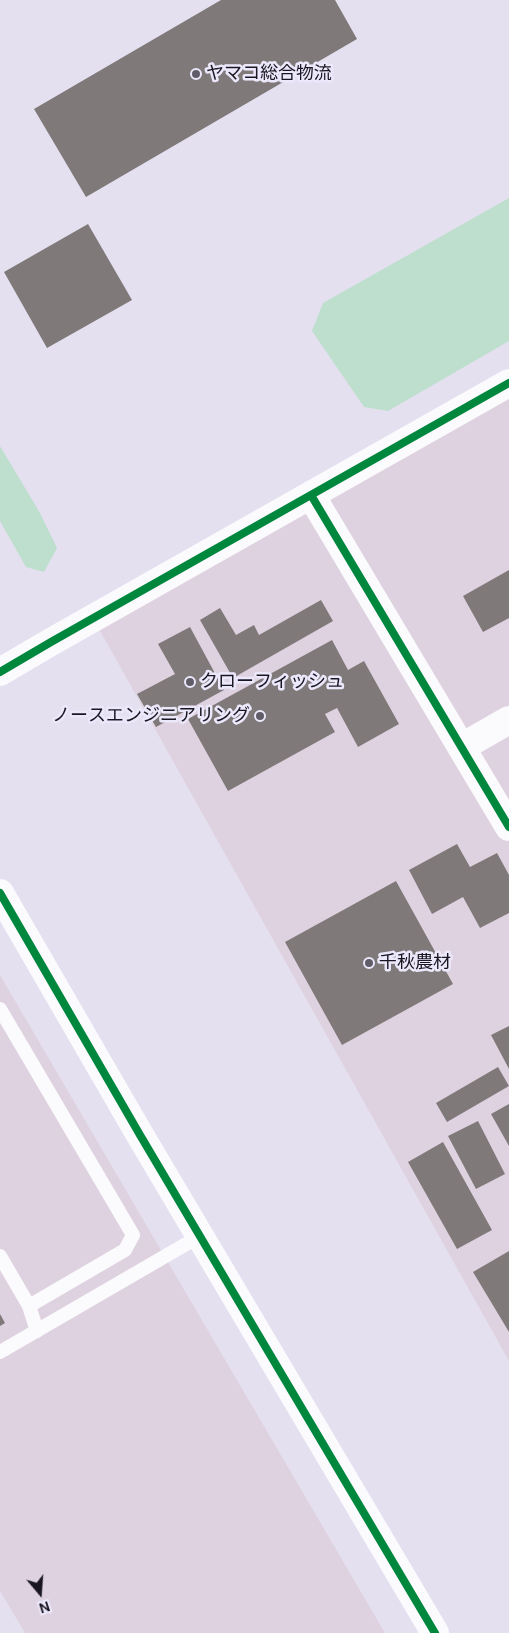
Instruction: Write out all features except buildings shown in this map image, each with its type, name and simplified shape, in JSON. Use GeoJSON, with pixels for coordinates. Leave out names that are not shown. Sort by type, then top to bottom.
{"type":"FeatureCollection","features":[{"type":"Feature","properties":{"kind":"street"},"geometry":{"type":"LineString","coordinates":[[0,672],[509,383]]}},
{"type":"Feature","properties":{"kind":"street"},"geometry":{"type":"LineString","coordinates":[[311,495],[509,827]]}},
{"type":"Feature","properties":{"kind":"street"},"geometry":{"type":"LineString","coordinates":[[462,747],[509,720]]}},
{"type":"Feature","properties":{"kind":"street"},"geometry":{"type":"LineString","coordinates":[[0,893],[435,1633]]}},
{"type":"Feature","properties":{"kind":"lane"},"geometry":{"type":"LineString","coordinates":[[0,1009],[133,1235],[125,1250],[29,1306]]}},
{"type":"Feature","properties":{"kind":"lane"},"geometry":{"type":"LineString","coordinates":[[0,1352],[200,1236]]}},
{"type":"Feature","properties":{"kind":"lane"},"geometry":{"type":"LineString","coordinates":[[0,1256],[29,1306],[37,1331]]}},
{"type":"Feature","properties":{"kind":"shaded area"},"geometry":{"type":"Polygon","coordinates":[[[509,395],[509,1361],[99,629],[509,395]]]}},
{"type":"Feature","properties":{"kind":"shaded area"},"geometry":{"type":"Polygon","coordinates":[[[0,975],[385,1633],[25,1633],[0,1591],[0,975]]]}},
{"type":"Feature","properties":{"kind":"green space"},"geometry":{"type":"Polygon","coordinates":[[[509,198],[509,341],[388,411],[364,407],[312,331],[323,303],[509,198]]]}},
{"type":"Feature","properties":{"kind":"green space"},"geometry":{"type":"Polygon","coordinates":[[[0,446],[40,513],[57,548],[44,572],[26,567],[0,521],[0,446]]]}},
{"type":"Feature","properties":{"kind":"cycle path"},"geometry":{"type":"LineString","coordinates":[[0,672],[509,383]]}},
{"type":"Feature","properties":{"kind":"cycle path"},"geometry":{"type":"LineString","coordinates":[[311,495],[509,827]]}},
{"type":"Feature","properties":{"kind":"cycle path"},"geometry":{"type":"LineString","coordinates":[[0,893],[140,1135],[435,1633]]}},
{"type":"Feature","properties":{"kind":"place","name":"ヤマコ総合物流"},"geometry":{"type":"Point","coordinates":[196,74]}},
{"type":"Feature","properties":{"kind":"place","name":"クローフィッシュ"},"geometry":{"type":"Point","coordinates":[190,682]}},
{"type":"Feature","properties":{"kind":"place","name":"ノースエンジニアリング"},"geometry":{"type":"Point","coordinates":[260,716]}},
{"type":"Feature","properties":{"kind":"place","name":"千秋農材"},"geometry":{"type":"Point","coordinates":[369,963]}}]}
